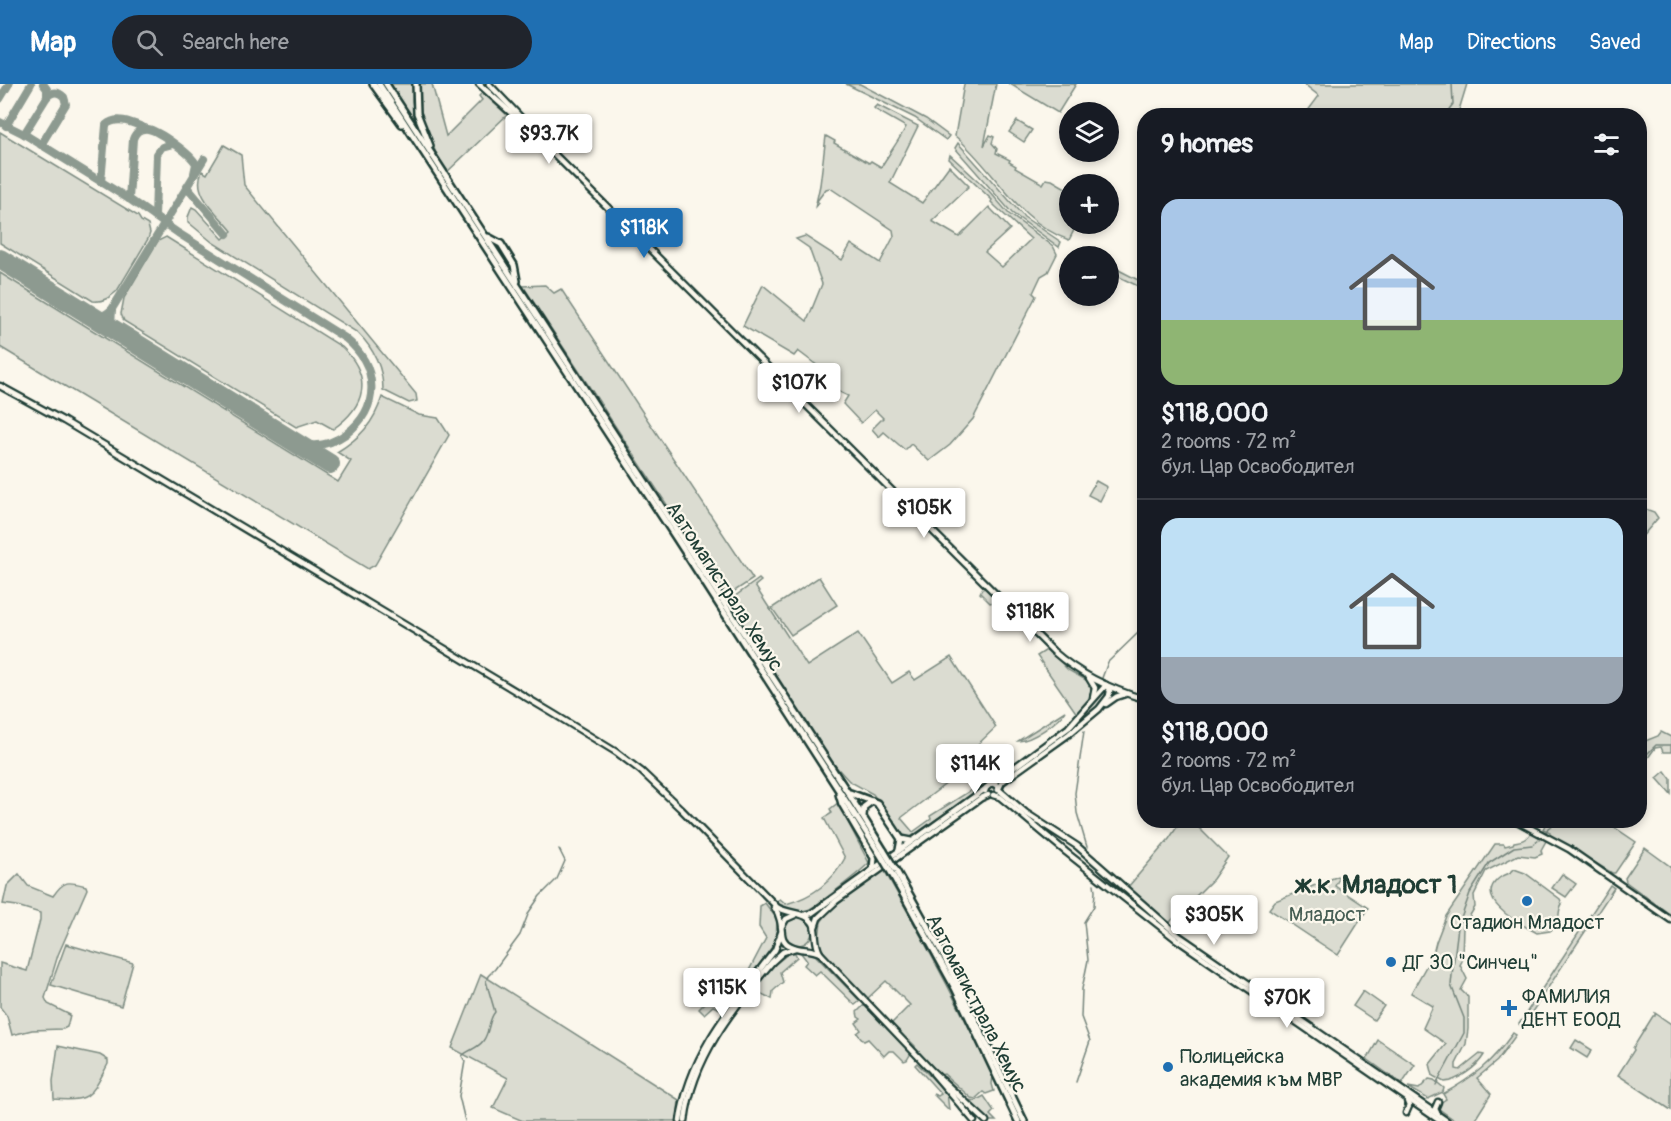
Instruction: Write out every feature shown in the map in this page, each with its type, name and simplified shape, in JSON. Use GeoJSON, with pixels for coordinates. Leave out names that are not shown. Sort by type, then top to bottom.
{"type":"FeatureCollection","features":[{"type":"Feature","properties":{"kind":"highway"},"geometry":{"type":"LineString","coordinates":[[373,84],[390,110],[419,144]]}},
{"type":"Feature","properties":{"kind":"highway","name":"Автомагистрала Хемус"},"geometry":{"type":"LineString","coordinates":[[379,84],[537,316],[863,816],[943,954],[1024,1121]]}},
{"type":"Feature","properties":{"kind":"highway","name":"Автомагистрала Хемус"},"geometry":{"type":"LineString","coordinates":[[386,84],[436,160],[504,276],[837,787],[882,852]]}},
{"type":"Feature","properties":{"kind":"highway"},"geometry":{"type":"LineString","coordinates":[[416,84],[419,123],[436,160]]}},
{"type":"Feature","properties":{"kind":"highway"},"geometry":{"type":"LineString","coordinates":[[468,214],[473,238]]}},
{"type":"Feature","properties":{"kind":"highway"},"geometry":{"type":"LineString","coordinates":[[492,267],[504,276]]}},
{"type":"Feature","properties":{"kind":"highway"},"geometry":{"type":"LineString","coordinates":[[837,787],[842,804],[873,858],[873,868]]}},
{"type":"Feature","properties":{"kind":"highway"},"geometry":{"type":"LineString","coordinates":[[848,793],[879,805],[901,839],[899,850]]}},
{"type":"Feature","properties":{"kind":"highway"},"geometry":{"type":"LineString","coordinates":[[863,816],[864,807],[872,801]]}},
{"type":"Feature","properties":{"kind":"highway"},"geometry":{"type":"LineString","coordinates":[[901,839],[911,841]]}},
{"type":"Feature","properties":{"kind":"highway","name":"Автомагистрала Хемус"},"geometry":{"type":"LineString","coordinates":[[893,871],[955,988],[1018,1121]]}},
{"type":"Feature","properties":{"kind":"main road"},"geometry":{"type":"LineString","coordinates":[[478,84],[530,130],[1048,646],[1070,666],[1087,676],[1137,697]]}},
{"type":"Feature","properties":{"kind":"main road"},"geometry":{"type":"LineString","coordinates":[[489,84],[530,130]]}},
{"type":"Feature","properties":{"kind":"main road"},"geometry":{"type":"LineString","coordinates":[[0,386],[74,427],[616,752],[661,789],[770,901],[785,912],[813,913],[985,789],[996,786],[1069,734],[1116,697],[1128,694]]}},
{"type":"Feature","properties":{"kind":"main road"},"geometry":{"type":"LineString","coordinates":[[1087,676],[1095,688],[1090,703]]}},
{"type":"Feature","properties":{"kind":"main road"},"geometry":{"type":"LineString","coordinates":[[974,1121],[932,1071],[820,953],[815,944],[818,918],[836,901],[981,798],[991,795],[996,786],[1068,728],[1106,685]]}},
{"type":"Feature","properties":{"kind":"main road"},"geometry":{"type":"LineString","coordinates":[[1099,709],[1107,700],[1110,691],[1106,685]]}},
{"type":"Feature","properties":{"kind":"main road"},"geometry":{"type":"LineString","coordinates":[[1098,693],[1106,693],[1107,700]]}},
{"type":"Feature","properties":{"kind":"main road"},"geometry":{"type":"LineString","coordinates":[[996,786],[1026,813],[1083,851],[1178,935],[1439,1118]]}},
{"type":"Feature","properties":{"kind":"main road"},"geometry":{"type":"LineString","coordinates":[[985,789],[1005,802],[1176,939],[1403,1096],[1447,1121]]}},
{"type":"Feature","properties":{"kind":"main road"},"geometry":{"type":"LineString","coordinates":[[1531,828],[1585,859],[1671,920]]}},
{"type":"Feature","properties":{"kind":"main road"},"geometry":{"type":"LineString","coordinates":[[1059,846],[1069,848],[1070,841]]}},
{"type":"Feature","properties":{"kind":"main road"},"geometry":{"type":"LineString","coordinates":[[1072,857],[1072,849],[1083,851]]}},
{"type":"Feature","properties":{"kind":"main road"},"geometry":{"type":"LineString","coordinates":[[770,901],[779,916],[784,941],[795,948]]}},
{"type":"Feature","properties":{"kind":"main road"},"geometry":{"type":"LineString","coordinates":[[800,914],[810,920],[815,932],[810,943],[802,948]]}},
{"type":"Feature","properties":{"kind":"main road"},"geometry":{"type":"LineString","coordinates":[[733,1009],[775,950],[786,919],[800,914]]}},
{"type":"Feature","properties":{"kind":"main road"},"geometry":{"type":"LineString","coordinates":[[682,1121],[686,1089],[711,1034],[783,952],[802,948],[820,953]]}},
{"type":"Feature","properties":{"kind":"main road"},"geometry":{"type":"LineString","coordinates":[[932,1071],[986,1121]]}},
{"type":"Feature","properties":{"kind":"main road"},"geometry":{"type":"LineString","coordinates":[[1403,1096],[1409,1104],[1406,1113]]}},
{"type":"Feature","properties":{"kind":"main road"},"geometry":{"type":"LineString","coordinates":[[1438,1102],[1435,1109],[1439,1118]]}},
{"type":"Feature","properties":{"kind":"green space"},"geometry":{"type":"Polygon","coordinates":[[[388,84],[413,84],[412,101],[417,127],[388,84]]]}},
{"type":"Feature","properties":{"kind":"green space"},"geometry":{"type":"Polygon","coordinates":[[[418,84],[432,84],[446,136],[482,100],[479,96],[481,94],[507,115],[447,172],[436,153],[420,115],[418,84]]]}},
{"type":"Feature","properties":{"kind":"green space"},"geometry":{"type":"Polygon","coordinates":[[[846,84],[860,84],[926,119],[949,136],[946,140],[915,118],[846,84]]]}},
{"type":"Feature","properties":{"kind":"green space"},"geometry":{"type":"Polygon","coordinates":[[[964,84],[996,84],[984,146],[990,135],[994,137],[992,143],[997,149],[996,153],[1010,160],[1009,162],[1016,166],[1015,168],[1043,184],[1046,179],[1059,184],[1059,234],[1072,234],[1069,240],[1051,232],[1020,208],[982,163],[955,136],[964,84]]]}},
{"type":"Feature","properties":{"kind":"green space"},"geometry":{"type":"Polygon","coordinates":[[[1010,84],[1076,84],[1065,102],[1059,102],[1058,113],[1010,84]]]}},
{"type":"Feature","properties":{"kind":"green space"},"geometry":{"type":"Polygon","coordinates":[[[1304,84],[1467,84],[1460,108],[1310,108],[1319,96],[1304,84]]]}},
{"type":"Feature","properties":{"kind":"green space"},"geometry":{"type":"Polygon","coordinates":[[[877,105],[918,126],[890,183],[922,203],[949,166],[969,186],[932,221],[959,237],[989,207],[1010,229],[985,252],[1002,267],[1031,239],[949,159],[950,155],[989,191],[1009,214],[1053,246],[1057,254],[1048,272],[1041,276],[1033,293],[1036,296],[973,419],[950,445],[929,461],[911,444],[905,450],[884,432],[879,437],[872,429],[883,418],[875,410],[861,423],[843,404],[848,396],[827,386],[831,376],[798,351],[794,356],[743,326],[763,285],[807,321],[822,284],[809,248],[796,239],[805,236],[842,260],[851,244],[880,263],[894,236],[893,230],[830,188],[826,189],[817,201],[819,203],[815,208],[826,136],[869,163],[871,161],[881,167],[900,137],[906,127],[876,110],[874,108],[877,105]]]}},
{"type":"Feature","properties":{"kind":"green space"},"geometry":{"type":"Polygon","coordinates":[[[1017,121],[1032,130],[1024,142],[1009,132],[1017,121]]]}},
{"type":"Feature","properties":{"kind":"green space"},"geometry":{"type":"Polygon","coordinates":[[[0,132],[138,216],[148,225],[150,233],[148,239],[117,291],[109,298],[93,301],[0,243],[0,132]]]}},
{"type":"Feature","properties":{"kind":"green space"},"geometry":{"type":"Polygon","coordinates":[[[958,143],[1024,217],[1061,242],[1059,247],[1012,213],[955,148],[958,143]]]}},
{"type":"Feature","properties":{"kind":"green space"},"geometry":{"type":"Polygon","coordinates":[[[224,145],[241,155],[244,185],[416,394],[417,401],[409,403],[383,390],[377,359],[369,345],[358,333],[212,242],[188,222],[192,207],[223,239],[232,231],[208,204],[200,188],[202,171],[207,174],[224,145]]]}},
{"type":"Feature","properties":{"kind":"green space"},"geometry":{"type":"Polygon","coordinates":[[[166,237],[342,347],[352,358],[361,380],[362,391],[353,411],[333,429],[317,420],[296,427],[124,321],[121,314],[124,298],[158,241],[166,237]]]}},
{"type":"Feature","properties":{"kind":"green space"},"geometry":{"type":"Polygon","coordinates":[[[1119,270],[1137,279],[1137,286],[1119,277],[1119,270]]]}},
{"type":"Feature","properties":{"kind":"green space"},"geometry":{"type":"Polygon","coordinates":[[[0,273],[338,482],[351,461],[337,452],[365,429],[375,415],[382,397],[419,415],[438,418],[449,435],[375,565],[368,569],[0,347],[0,273]]]}},
{"type":"Feature","properties":{"kind":"green space"},"geometry":{"type":"Polygon","coordinates":[[[545,285],[554,293],[561,289],[753,579],[727,596],[523,286],[545,285]]]}},
{"type":"Feature","properties":{"kind":"green space"},"geometry":{"type":"Polygon","coordinates":[[[1096,481],[1107,487],[1100,501],[1088,495],[1096,481]]]}},
{"type":"Feature","properties":{"kind":"green space"},"geometry":{"type":"Polygon","coordinates":[[[1647,510],[1654,512],[1658,518],[1647,531],[1647,510]]]}},
{"type":"Feature","properties":{"kind":"green space"},"geometry":{"type":"Polygon","coordinates":[[[819,577],[837,605],[791,635],[772,608],[819,577]]]}},
{"type":"Feature","properties":{"kind":"green space"},"geometry":{"type":"Polygon","coordinates":[[[759,579],[761,581],[755,586],[807,666],[858,633],[892,683],[909,672],[915,680],[951,657],[996,727],[974,748],[981,757],[901,818],[913,832],[931,819],[930,816],[976,787],[985,786],[909,838],[903,836],[873,794],[849,781],[830,760],[727,602],[759,579]]]}},
{"type":"Feature","properties":{"kind":"green space"},"geometry":{"type":"Polygon","coordinates":[[[986,588],[999,601],[990,603],[980,593],[986,588]]]}},
{"type":"Feature","properties":{"kind":"green space"},"geometry":{"type":"Polygon","coordinates":[[[1048,649],[1068,670],[1086,680],[1093,688],[1092,696],[1077,714],[1037,656],[1048,649]]]}},
{"type":"Feature","properties":{"kind":"green space"},"geometry":{"type":"Polygon","coordinates":[[[1103,693],[1106,695],[1105,700],[1068,734],[1059,739],[1072,728],[1103,693]]]}},
{"type":"Feature","properties":{"kind":"green space"},"geometry":{"type":"Polygon","coordinates":[[[1065,711],[1044,730],[1030,738],[1018,741],[1065,711]]]}},
{"type":"Feature","properties":{"kind":"green space"},"geometry":{"type":"Polygon","coordinates":[[[1661,732],[1671,737],[1671,752],[1663,752],[1661,747],[1655,748],[1647,759],[1647,740],[1658,736],[1661,732]]]}},
{"type":"Feature","properties":{"kind":"green space"},"geometry":{"type":"Polygon","coordinates":[[[1665,771],[1671,779],[1671,794],[1657,778],[1665,771]]]}},
{"type":"Feature","properties":{"kind":"green space"},"geometry":{"type":"Polygon","coordinates":[[[838,803],[869,863],[812,908],[798,911],[782,907],[775,902],[780,899],[786,904],[796,901],[821,887],[845,858],[824,818],[832,813],[830,809],[838,803]]]}},
{"type":"Feature","properties":{"kind":"green space"},"geometry":{"type":"Polygon","coordinates":[[[1176,828],[1199,828],[1228,857],[1213,879],[1168,924],[1128,887],[1176,828]]]}},
{"type":"Feature","properties":{"kind":"green space"},"geometry":{"type":"Polygon","coordinates":[[[1615,828],[1636,842],[1615,873],[1612,873],[1549,835],[1550,832],[1543,829],[1615,828]]]}},
{"type":"Feature","properties":{"kind":"green space"},"geometry":{"type":"Polygon","coordinates":[[[1531,832],[1547,839],[1541,850],[1542,854],[1535,857],[1518,855],[1486,871],[1474,895],[1475,907],[1463,927],[1460,965],[1467,979],[1461,990],[1468,997],[1468,1029],[1466,1044],[1456,1064],[1456,1069],[1460,1070],[1480,1054],[1484,1055],[1467,1073],[1444,1082],[1433,1076],[1430,1064],[1446,1044],[1423,1028],[1433,1006],[1411,993],[1433,954],[1446,916],[1495,844],[1505,846],[1513,844],[1526,838],[1531,832]]]}},
{"type":"Feature","properties":{"kind":"green space"},"geometry":{"type":"Polygon","coordinates":[[[1645,848],[1671,867],[1671,915],[1626,882],[1625,878],[1645,848]]]}},
{"type":"Feature","properties":{"kind":"green space","name":"Стадион Младост"},"geometry":{"type":"Polygon","coordinates":[[[1514,869],[1525,873],[1560,899],[1562,904],[1558,921],[1550,931],[1537,933],[1519,923],[1516,926],[1509,922],[1511,918],[1497,906],[1491,896],[1493,885],[1500,877],[1514,869]]]}},
{"type":"Feature","properties":{"kind":"green space"},"geometry":{"type":"Polygon","coordinates":[[[884,870],[993,1076],[994,1091],[986,1094],[983,1092],[975,1099],[971,1098],[944,1074],[940,1075],[915,1050],[915,1046],[910,1041],[905,1040],[890,1025],[910,1005],[886,981],[867,999],[818,947],[821,922],[826,915],[849,894],[884,870]]]}},
{"type":"Feature","properties":{"kind":"green space"},"geometry":{"type":"Polygon","coordinates":[[[19,874],[28,886],[53,896],[60,887],[67,883],[86,886],[87,889],[58,955],[45,998],[48,1004],[70,1015],[67,1027],[32,1030],[12,1035],[7,1016],[0,1007],[0,963],[27,971],[40,920],[40,913],[3,904],[7,886],[19,874]]]}},
{"type":"Feature","properties":{"kind":"green space"},"geometry":{"type":"Polygon","coordinates":[[[1562,874],[1576,884],[1566,897],[1552,888],[1562,874]]]}},
{"type":"Feature","properties":{"kind":"green space","name":"Младост"},"geometry":{"type":"Polygon","coordinates":[[[1341,875],[1335,886],[1368,908],[1338,955],[1269,909],[1275,901],[1341,875]]]}},
{"type":"Feature","properties":{"kind":"green space"},"geometry":{"type":"Polygon","coordinates":[[[1610,885],[1614,888],[1522,1027],[1519,1024],[1610,885]]]}},
{"type":"Feature","properties":{"kind":"green space"},"geometry":{"type":"Polygon","coordinates":[[[765,903],[777,919],[776,941],[733,1002],[729,1003],[728,1000],[745,978],[766,938],[759,927],[760,906],[765,903]]]}},
{"type":"Feature","properties":{"kind":"green space"},"geometry":{"type":"Polygon","coordinates":[[[798,917],[808,921],[812,931],[808,941],[798,945],[788,941],[784,931],[788,921],[798,917]]]}},
{"type":"Feature","properties":{"kind":"green space"},"geometry":{"type":"Polygon","coordinates":[[[66,944],[133,963],[121,1006],[51,985],[66,944]]]}},
{"type":"Feature","properties":{"kind":"green space"},"geometry":{"type":"Polygon","coordinates":[[[809,952],[815,955],[860,1001],[855,1005],[820,971],[815,975],[804,965],[807,961],[801,953],[809,952]]]}},
{"type":"Feature","properties":{"kind":"green space"},"geometry":{"type":"Polygon","coordinates":[[[789,953],[795,953],[797,957],[780,972],[783,982],[773,991],[772,999],[756,991],[755,987],[772,967],[789,953]]]}},
{"type":"Feature","properties":{"kind":"green space"},"geometry":{"type":"Polygon","coordinates":[[[481,974],[679,1100],[677,1121],[523,1121],[493,1108],[508,1078],[452,1048],[481,974]]]}},
{"type":"Feature","properties":{"kind":"green space"},"geometry":{"type":"Polygon","coordinates":[[[1363,991],[1384,1006],[1374,1020],[1353,1006],[1363,991]]]}},
{"type":"Feature","properties":{"kind":"green space"},"geometry":{"type":"Polygon","coordinates":[[[714,994],[724,1004],[720,1009],[713,1006],[704,1014],[699,1009],[714,994]]]}},
{"type":"Feature","properties":{"kind":"green space"},"geometry":{"type":"Polygon","coordinates":[[[864,1005],[911,1053],[907,1060],[904,1061],[894,1051],[889,1051],[884,1056],[868,1039],[864,1041],[857,1033],[861,1030],[856,1023],[861,1019],[857,1012],[864,1005]]]}},
{"type":"Feature","properties":{"kind":"green space"},"geometry":{"type":"Polygon","coordinates":[[[1655,1013],[1671,1024],[1671,1110],[1618,1075],[1655,1013]]]}},
{"type":"Feature","properties":{"kind":"green space"},"geometry":{"type":"Polygon","coordinates":[[[1513,1033],[1516,1035],[1497,1061],[1477,1078],[1491,1094],[1474,1121],[1456,1121],[1439,1109],[1440,1103],[1446,1099],[1443,1094],[1482,1068],[1513,1033]]]}},
{"type":"Feature","properties":{"kind":"green space"},"geometry":{"type":"Polygon","coordinates":[[[1378,1040],[1415,1065],[1402,1084],[1367,1059],[1378,1040]]]}},
{"type":"Feature","properties":{"kind":"green space"},"geometry":{"type":"Polygon","coordinates":[[[1576,1040],[1592,1050],[1587,1058],[1571,1048],[1576,1040]]]}},
{"type":"Feature","properties":{"kind":"green space"},"geometry":{"type":"Polygon","coordinates":[[[58,1046],[100,1055],[108,1060],[98,1083],[83,1098],[54,1099],[53,1081],[58,1046]]]}},
{"type":"Feature","properties":{"kind":"green space"},"geometry":{"type":"Polygon","coordinates":[[[917,1063],[947,1093],[949,1110],[933,1094],[938,1096],[941,1094],[915,1065],[917,1063]]]}},
{"type":"Feature","properties":{"kind":"green space"},"geometry":{"type":"Polygon","coordinates":[[[945,1077],[969,1100],[975,1101],[984,1096],[994,1111],[990,1115],[996,1121],[987,1121],[943,1078],[945,1077]]]}},
{"type":"Feature","properties":{"kind":"green space"},"geometry":{"type":"Polygon","coordinates":[[[1429,1079],[1444,1088],[1443,1092],[1428,1099],[1408,1087],[1419,1089],[1429,1079]]]}},
{"type":"Feature","properties":{"kind":"waterway"},"geometry":{"type":"LineString","coordinates":[[1450,108],[1453,104],[1452,84]]}},
{"type":"Feature","properties":{"kind":"waterway"},"geometry":{"type":"LineString","coordinates":[[1102,678],[1108,662],[1137,634]]}},
{"type":"Feature","properties":{"kind":"waterway"},"geometry":{"type":"LineString","coordinates":[[1084,731],[1075,793],[1077,813],[1087,847]]}},
{"type":"Feature","properties":{"kind":"waterway"},"geometry":{"type":"LineString","coordinates":[[1647,754],[1656,745],[1671,745]]}},
{"type":"Feature","properties":{"kind":"waterway"},"geometry":{"type":"LineString","coordinates":[[1545,834],[1548,828]]}},
{"type":"Feature","properties":{"kind":"waterway"},"geometry":{"type":"LineString","coordinates":[[1436,1085],[1464,1033],[1464,1018],[1451,985],[1458,927],[1470,893],[1489,863],[1514,847],[1532,845],[1542,838]]}},
{"type":"Feature","properties":{"kind":"waterway"},"geometry":{"type":"LineString","coordinates":[[465,1121],[459,1096],[465,1061],[462,1056],[483,1041],[495,1012],[486,981],[520,935],[529,912],[540,896],[557,879],[565,861],[559,849]]}},
{"type":"Feature","properties":{"kind":"waterway"},"geometry":{"type":"LineString","coordinates":[[1076,1082],[1090,1041],[1081,1017],[1082,989],[1088,960],[1084,922],[1094,906],[1094,884]]}},
{"type":"Feature","properties":{"kind":"taxiway"},"geometry":{"type":"LineString","coordinates":[[0,99],[9,84]]}},
{"type":"Feature","properties":{"kind":"taxiway"},"geometry":{"type":"LineString","coordinates":[[6,126],[31,84]]}},
{"type":"Feature","properties":{"kind":"taxiway"},"geometry":{"type":"LineString","coordinates":[[24,134],[47,97],[47,89],[43,84]]}},
{"type":"Feature","properties":{"kind":"taxiway"},"geometry":{"type":"LineString","coordinates":[[41,145],[66,104],[64,97],[58,93],[47,97]]}},
{"type":"Feature","properties":{"kind":"taxiway"},"geometry":{"type":"LineString","coordinates":[[101,182],[106,125],[120,120],[145,128]]}},
{"type":"Feature","properties":{"kind":"taxiway"},"geometry":{"type":"LineString","coordinates":[[0,122],[24,134],[129,199],[178,233],[345,338],[356,349],[369,373],[371,386],[366,411],[358,423],[342,437],[321,445],[303,443],[280,433]]}},
{"type":"Feature","properties":{"kind":"taxiway"},"geometry":{"type":"LineString","coordinates":[[129,199],[133,139],[140,130],[153,131],[182,149],[196,164],[194,173]]}},
{"type":"Feature","properties":{"kind":"taxiway"},"geometry":{"type":"LineString","coordinates":[[155,217],[157,154],[162,147],[173,144]]}},
{"type":"Feature","properties":{"kind":"taxiway"},"geometry":{"type":"LineString","coordinates":[[86,312],[100,316],[112,309],[204,159]]}},
{"type":"Feature","properties":{"kind":"taxiway"},"geometry":{"type":"LineString","coordinates":[[187,187],[227,234]]}},
{"type":"Feature","properties":{"kind":"taxiway"},"geometry":{"type":"LineString","coordinates":[[112,310],[111,324],[118,332]]}},
{"type":"Feature","properties":{"kind":"runway"},"geometry":{"type":"LineString","coordinates":[[0,259],[330,464]]}},
{"type":"Feature","properties":{"kind":"place","name":"Стадион Младост"},"geometry":{"type":"Point","coordinates":[1527,901]}},
{"type":"Feature","properties":{"kind":"place","name":"ДГ 30 \"Синчец\""},"geometry":{"type":"Point","coordinates":[1391,962]}},
{"type":"Feature","properties":{"kind":"place","name":"ФАМИЛИЯ ДЕНТ ЕООД"},"geometry":{"type":"Point","coordinates":[1509,1008]}},
{"type":"Feature","properties":{"kind":"place","name":"Полицейска академия към МВР"},"geometry":{"type":"Point","coordinates":[1168,1067]}},
{"type":"Feature","properties":{"kind":"district","name":"ж.к. Младост 1"},"geometry":{"type":"Point","coordinates":[1376,884]}}]}
